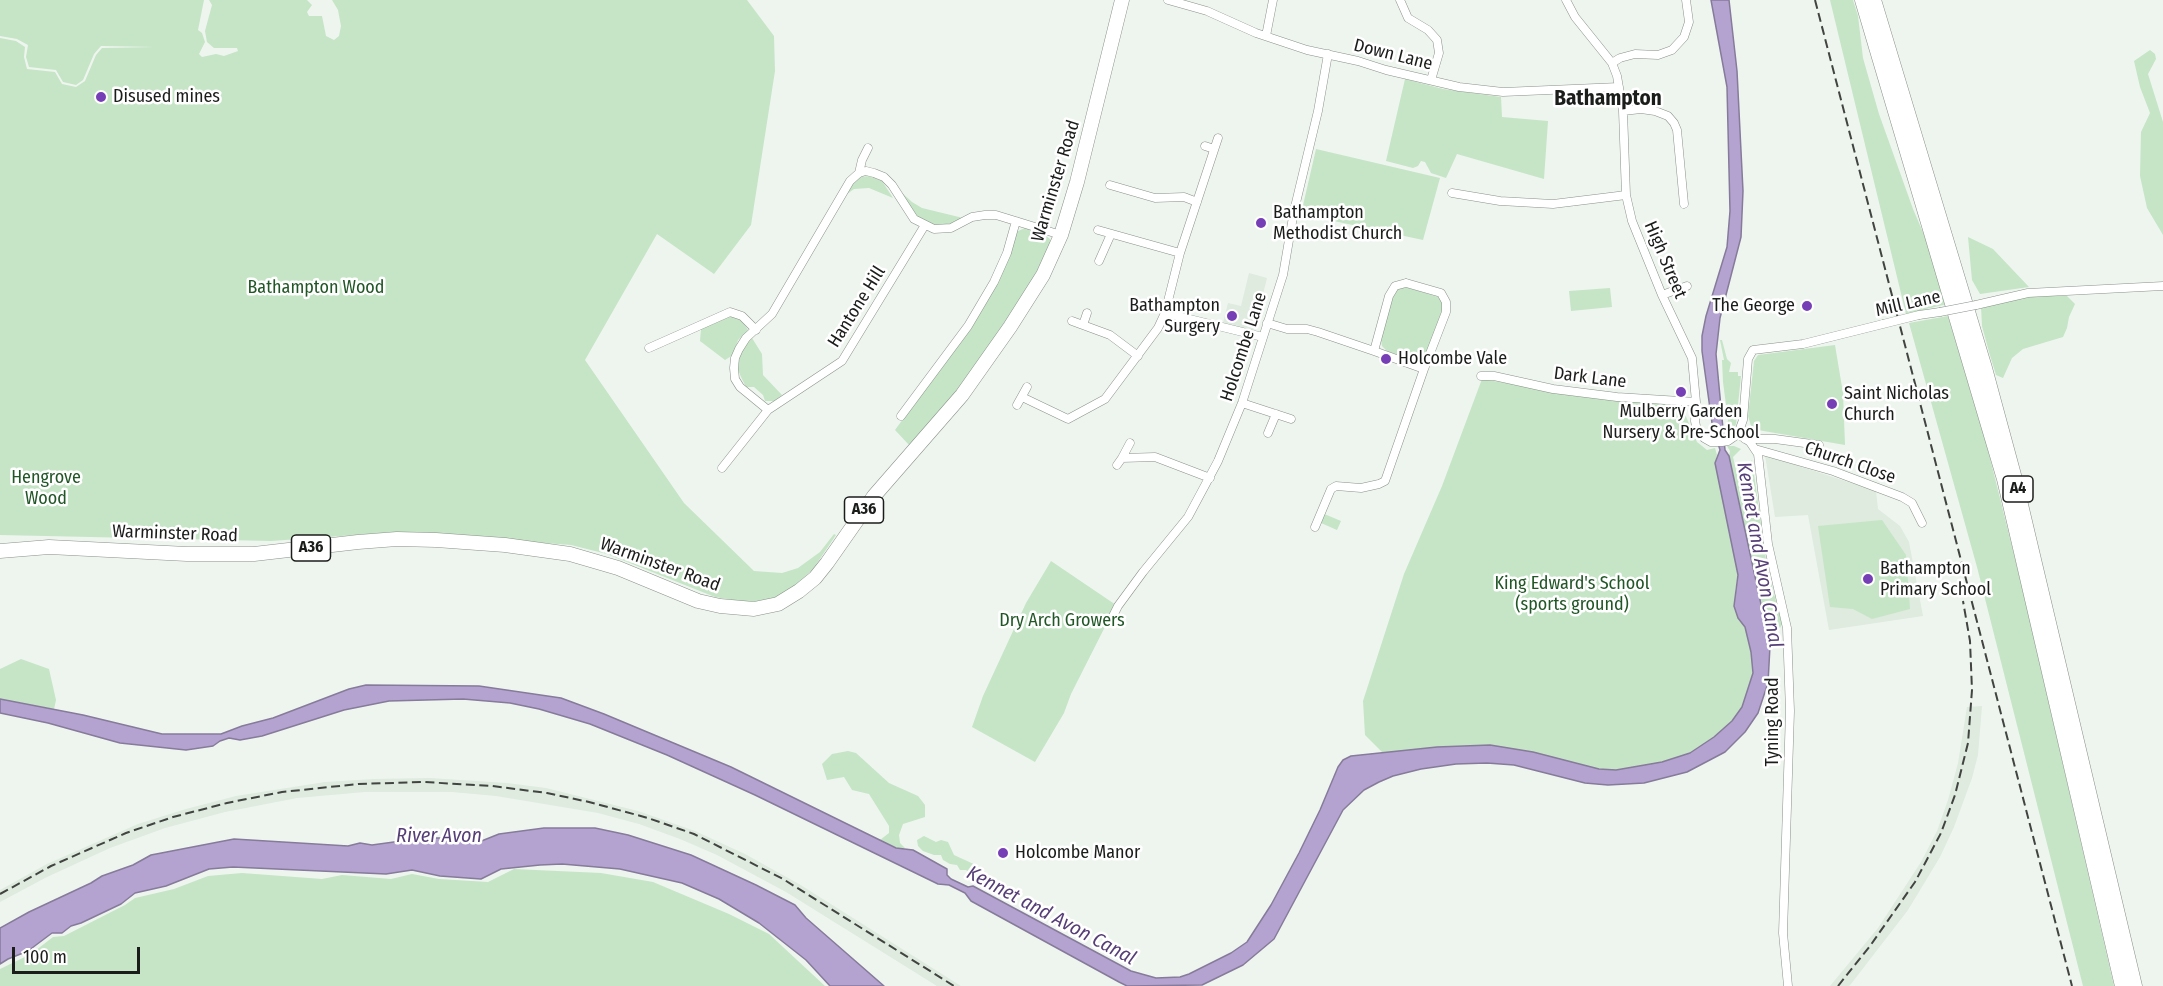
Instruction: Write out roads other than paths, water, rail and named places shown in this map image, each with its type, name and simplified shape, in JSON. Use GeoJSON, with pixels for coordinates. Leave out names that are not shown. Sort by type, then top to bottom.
{"type":"FeatureCollection","features":[{"type":"Feature","properties":{"kind":"highway","name":"Warminster Road"},"geometry":{"type":"LineString","coordinates":[[0,550],[49,547],[196,554],[254,554],[410,538],[505,544],[570,554],[618,568],[698,601],[726,607],[754,609],[778,604],[815,578],[874,496],[962,395],[1043,275],[1061,235],[1091,128],[1122,0]]}},
{"type":"Feature","properties":{"kind":"highway","name":"A4"},"geometry":{"type":"LineString","coordinates":[[1862,0],[2004,479],[2122,986]]}},
{"type":"Feature","properties":{"kind":"highway","name":"A4"},"geometry":{"type":"LineString","coordinates":[[1874,0],[1985,368],[2014,475],[2135,986]]}},
{"type":"Feature","properties":{"kind":"street","name":"Down Lane"},"geometry":{"type":"LineString","coordinates":[[1167,0],[1207,12],[1266,36],[1431,80],[1503,93],[1619,87]]}},
{"type":"Feature","properties":{"kind":"street"},"geometry":{"type":"LineString","coordinates":[[1266,36],[1274,0]]}},
{"type":"Feature","properties":{"kind":"street"},"geometry":{"type":"LineString","coordinates":[[1400,0],[1408,18],[1428,30],[1437,40],[1439,52],[1431,80]]}},
{"type":"Feature","properties":{"kind":"street"},"geometry":{"type":"LineString","coordinates":[[1566,0],[1575,17],[1612,63],[1635,54],[1658,55],[1672,50],[1684,37],[1689,22],[1686,0]]}},
{"type":"Feature","properties":{"kind":"street","name":"Holcombe Lane"},"geometry":{"type":"LineString","coordinates":[[1112,618],[1143,572],[1180,528],[1210,478],[1242,403],[1286,263],[1294,211],[1318,111],[1328,54]]}},
{"type":"Feature","properties":{"kind":"street","name":"High Street"},"geometry":{"type":"LineString","coordinates":[[1612,63],[1623,111],[1626,195],[1632,221],[1662,296],[1692,358],[1697,431],[1704,438],[1716,442],[1735,436]]}},
{"type":"Feature","properties":{"kind":"street"},"geometry":{"type":"LineString","coordinates":[[1623,111],[1641,109],[1655,111],[1668,116],[1674,123],[1677,130],[1684,204]]}},
{"type":"Feature","properties":{"kind":"street"},"geometry":{"type":"LineString","coordinates":[[1022,397],[1068,419],[1105,399],[1138,356],[1158,328],[1165,313],[1180,254],[1218,138]]}},
{"type":"Feature","properties":{"kind":"street"},"geometry":{"type":"LineString","coordinates":[[1205,146],[1214,149]]}},
{"type":"Feature","properties":{"kind":"street"},"geometry":{"type":"LineString","coordinates":[[860,173],[862,160],[868,148]]}},
{"type":"Feature","properties":{"kind":"street"},"geometry":{"type":"LineString","coordinates":[[768,410],[740,387],[735,379],[734,362],[739,349],[746,338],[772,314],[849,181],[860,173],[874,172],[884,177],[892,185],[914,219],[925,225],[942,230],[985,214],[996,215],[1061,235]]}},
{"type":"Feature","properties":{"kind":"street"},"geometry":{"type":"LineString","coordinates":[[1110,185],[1136,189],[1155,198],[1184,197],[1197,202]]}},
{"type":"Feature","properties":{"kind":"street"},"geometry":{"type":"LineString","coordinates":[[1452,193],[1500,201],[1552,204],[1626,195]]}},
{"type":"Feature","properties":{"kind":"street"},"geometry":{"type":"LineString","coordinates":[[901,416],[968,326],[989,291],[1007,253],[1016,221]]}},
{"type":"Feature","properties":{"kind":"street","name":"Hantone Hill"},"geometry":{"type":"LineString","coordinates":[[722,468],[768,410],[842,361],[925,225]]}},
{"type":"Feature","properties":{"kind":"street"},"geometry":{"type":"LineString","coordinates":[[1098,230],[1180,254]]}},
{"type":"Feature","properties":{"kind":"street"},"geometry":{"type":"LineString","coordinates":[[1099,261],[1111,234]]}},
{"type":"Feature","properties":{"kind":"street"},"geometry":{"type":"LineString","coordinates":[[1315,527],[1332,489],[1336,486],[1361,488],[1385,481],[1446,312],[1446,302],[1441,293],[1406,283],[1395,286],[1389,296],[1374,351]]}},
{"type":"Feature","properties":{"kind":"street"},"geometry":{"type":"LineString","coordinates":[[1662,296],[1687,286]]}},
{"type":"Feature","properties":{"kind":"street","name":"Mill Lane"},"geometry":{"type":"LineString","coordinates":[[1735,436],[1743,420],[1748,359],[1754,350],[1803,344],[1918,315],[2028,293],[2163,286]]}},
{"type":"Feature","properties":{"kind":"street"},"geometry":{"type":"LineString","coordinates":[[649,348],[730,312],[742,316],[756,330]]}},
{"type":"Feature","properties":{"kind":"street"},"geometry":{"type":"LineString","coordinates":[[1083,325],[1087,313]]}},
{"type":"Feature","properties":{"kind":"street"},"geometry":{"type":"LineString","coordinates":[[1165,313],[1263,337]]}},
{"type":"Feature","properties":{"kind":"street"},"geometry":{"type":"LineString","coordinates":[[1072,321],[1110,335],[1138,356]]}},
{"type":"Feature","properties":{"kind":"street"},"geometry":{"type":"LineString","coordinates":[[1267,323],[1287,329],[1307,329],[1318,332],[1424,369]]}},
{"type":"Feature","properties":{"kind":"street","name":"Dark Lane"},"geometry":{"type":"LineString","coordinates":[[1481,376],[1500,377],[1553,389],[1617,397],[1696,402]]}},
{"type":"Feature","properties":{"kind":"street"},"geometry":{"type":"LineString","coordinates":[[1017,405],[1027,387]]}},
{"type":"Feature","properties":{"kind":"street"},"geometry":{"type":"LineString","coordinates":[[1242,403],[1291,419]]}},
{"type":"Feature","properties":{"kind":"street"},"geometry":{"type":"LineString","coordinates":[[1268,433],[1276,414]]}},
{"type":"Feature","properties":{"kind":"street"},"geometry":{"type":"LineString","coordinates":[[1735,436],[1745,439],[1755,449]]}},
{"type":"Feature","properties":{"kind":"street","name":"Church Close"},"geometry":{"type":"LineString","coordinates":[[1745,439],[1775,439],[1819,445]]}},
{"type":"Feature","properties":{"kind":"street"},"geometry":{"type":"LineString","coordinates":[[1117,465],[1130,443]]}},
{"type":"Feature","properties":{"kind":"street","name":"Church Close"},"geometry":{"type":"LineString","coordinates":[[1755,449],[1833,471],[1902,497],[1912,503],[1922,523]]}},
{"type":"Feature","properties":{"kind":"street","name":"Tyning Road"},"geometry":{"type":"LineString","coordinates":[[1755,449],[1759,461],[1768,544],[1786,628],[1788,648],[1791,711],[1783,907],[1788,986]]}},
{"type":"Feature","properties":{"kind":"street"},"geometry":{"type":"LineString","coordinates":[[1122,458],[1155,457],[1210,478]]}},
{"type":"Feature","properties":{"kind":"railway"},"geometry":{"type":"LineString","coordinates":[[1815,0],[2072,986]]}},
{"type":"Feature","properties":{"kind":"railway"},"geometry":{"type":"LineString","coordinates":[[1838,986],[1870,946],[1915,882],[1941,833],[1955,795],[1968,743],[1972,690],[1970,641],[1963,601]]}},
{"type":"Feature","properties":{"kind":"railway"},"geometry":{"type":"LineString","coordinates":[[0,894],[51,866],[126,833],[173,817],[227,803],[282,792],[358,784],[424,782],[492,786],[547,793],[589,802],[648,818],[694,834],[783,879],[954,986]]}},
{"type":"Feature","properties":{"kind":"place","name":"Disused mines"},"geometry":{"type":"Point","coordinates":[101,97]}},
{"type":"Feature","properties":{"kind":"place","name":"Bathampton Methodist Church"},"geometry":{"type":"Point","coordinates":[1261,223]}},
{"type":"Feature","properties":{"kind":"place","name":"The George"},"geometry":{"type":"Point","coordinates":[1807,306]}},
{"type":"Feature","properties":{"kind":"place","name":"Bathampton Surgery"},"geometry":{"type":"Point","coordinates":[1232,316]}},
{"type":"Feature","properties":{"kind":"place","name":"Holcombe Vale"},"geometry":{"type":"Point","coordinates":[1386,359]}},
{"type":"Feature","properties":{"kind":"place","name":"Mulberry Garden Nursery & Pre-School"},"geometry":{"type":"Point","coordinates":[1681,392]}},
{"type":"Feature","properties":{"kind":"place","name":"Saint Nicholas Church"},"geometry":{"type":"Point","coordinates":[1832,404]}},
{"type":"Feature","properties":{"kind":"place","name":"Bathampton Primary School"},"geometry":{"type":"Point","coordinates":[1868,579]}},
{"type":"Feature","properties":{"kind":"place","name":"Holcombe Manor"},"geometry":{"type":"Point","coordinates":[1003,853]}},
{"type":"Feature","properties":{"kind":"district","name":"Bathampton"},"geometry":{"type":"Point","coordinates":[1608,99]}},
{"type":"Feature","properties":{"kind":"park label","name":"Bathampton Wood"},"geometry":{"type":"Point","coordinates":[316,288]}},
{"type":"Feature","properties":{"kind":"park label","name":"Hengrove Wood"},"geometry":{"type":"Point","coordinates":[46,488]}},
{"type":"Feature","properties":{"kind":"park label","name":"King Edward's School (sports ground)"},"geometry":{"type":"Point","coordinates":[1572,594]}},
{"type":"Feature","properties":{"kind":"park label","name":"Dry Arch Growers"},"geometry":{"type":"Point","coordinates":[1062,621]}},
{"type":"Feature","properties":{"kind":"water label","name":"Kennet and Avon Canal"},"geometry":{"type":"Point","coordinates":[1759,555]}},
{"type":"Feature","properties":{"kind":"water label","name":"River Avon"},"geometry":{"type":"Point","coordinates":[439,836]}},
{"type":"Feature","properties":{"kind":"water label","name":"Kennet and Avon Canal"},"geometry":{"type":"Point","coordinates":[1051,916]}}]}
